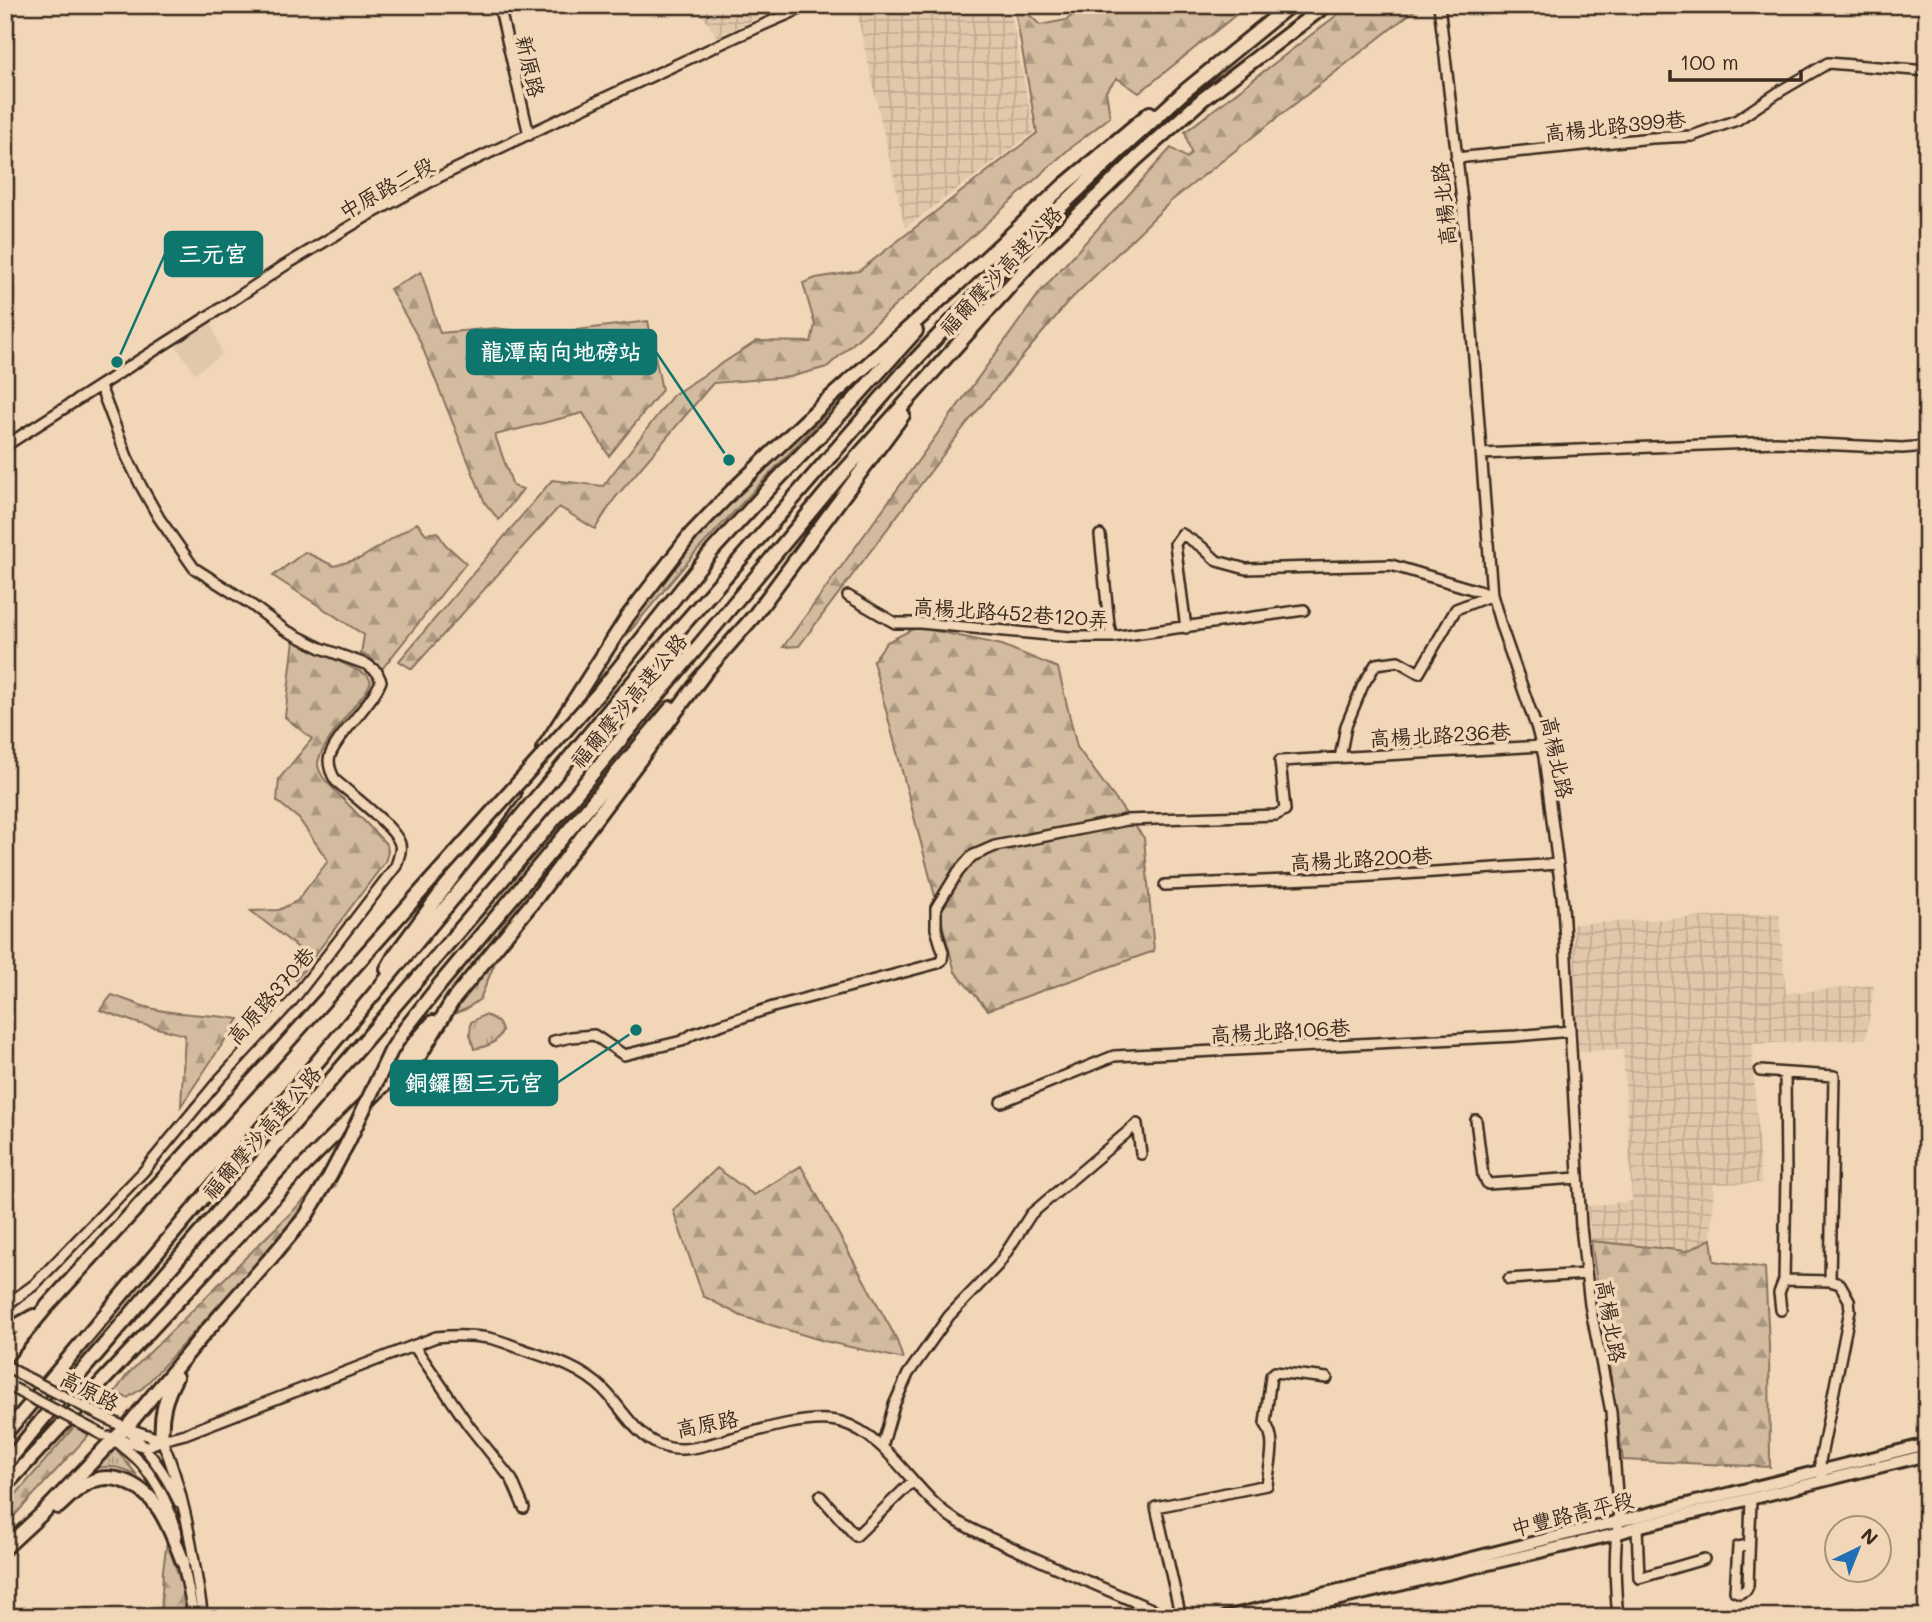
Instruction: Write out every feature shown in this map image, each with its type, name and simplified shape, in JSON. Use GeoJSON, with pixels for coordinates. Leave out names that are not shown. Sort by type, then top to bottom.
{"type":"FeatureCollection","features":[{"type":"Feature","properties":{"kind":"highway","name":"福爾摩沙高速公路"},"geometry":{"type":"LineString","coordinates":[[5,1434],[619,698],[904,372],[1049,218],[1134,137],[1238,46],[1290,5]]}},
{"type":"Feature","properties":{"kind":"highway","name":"福爾摩沙高速公路"},"geometry":{"type":"LineString","coordinates":[[5,1465],[90,1360],[563,809],[840,476],[1042,250],[1203,99],[1326,5]]}},
{"type":"Feature","properties":{"kind":"highway"},"geometry":{"type":"LineString","coordinates":[[369,1000],[395,955],[519,786],[628,616],[691,534],[822,405],[1063,186],[1112,143],[1238,46]]}},
{"type":"Feature","properties":{"kind":"highway"},"geometry":{"type":"LineString","coordinates":[[5,1357],[48,1305],[258,1075],[598,694],[712,551],[958,284]]}},
{"type":"Feature","properties":{"kind":"highway"},"geometry":{"type":"LineString","coordinates":[[16,1539],[108,1437],[126,1428],[306,1216],[330,1176],[391,1051],[405,1029],[658,722],[754,616],[947,355]]}},
{"type":"Feature","properties":{"kind":"highway"},"geometry":{"type":"LineString","coordinates":[[5,1486],[290,1180],[383,1086],[420,1055],[453,1000],[537,897],[704,674]]}},
{"type":"Feature","properties":{"kind":"highway"},"geometry":{"type":"LineString","coordinates":[[5,1332],[25,1322],[48,1305]]}},
{"type":"Feature","properties":{"kind":"highway"},"geometry":{"type":"LineString","coordinates":[[162,1440],[161,1413],[164,1400],[186,1358]]}},
{"type":"Feature","properties":{"kind":"highway"},"geometry":{"type":"LineString","coordinates":[[5,1548],[34,1528],[83,1486],[109,1477],[132,1484],[144,1491],[154,1502],[166,1520],[183,1562]]}},
{"type":"Feature","properties":{"kind":"main road","name":"中豐路高平段"},"geometry":{"type":"LineString","coordinates":[[1264,1617],[1616,1534],[1751,1499],[1927,1444]]}},
{"type":"Feature","properties":{"kind":"main road","name":"中豐路高平段"},"geometry":{"type":"LineString","coordinates":[[1226,1617],[1619,1521],[1927,1455]]}},
{"type":"Feature","properties":{"kind":"street","name":"新原路"},"geometry":{"type":"LineString","coordinates":[[499,5],[529,135]]}},
{"type":"Feature","properties":{"kind":"street","name":"中原路二段"},"geometry":{"type":"LineString","coordinates":[[5,446],[284,266],[369,215],[439,177],[740,34],[809,5]]}},
{"type":"Feature","properties":{"kind":"street","name":"高楊北路"},"geometry":{"type":"LineString","coordinates":[[1439,5],[1462,201],[1492,595],[1542,746],[1563,905],[1581,1227],[1590,1305],[1611,1412],[1619,1521],[1616,1534],[1618,1617]]}},
{"type":"Feature","properties":{"kind":"street","name":"高楊北路399巷"},"geometry":{"type":"LineString","coordinates":[[1456,158],[1692,136],[1737,120],[1828,64],[1927,71]]}},
{"type":"Feature","properties":{"kind":"street","name":"高原路370巷"},"geometry":{"type":"LineString","coordinates":[[5,1306],[34,1285],[143,1172],[219,1080],[292,1001],[396,866],[401,852],[399,841],[390,829],[331,775],[329,760],[333,749],[374,697],[381,681],[377,672],[368,665],[321,648],[285,630],[194,568],[159,518],[141,486],[100,386]]}},
{"type":"Feature","properties":{"kind":"street"},"geometry":{"type":"LineString","coordinates":[[1481,454],[1776,442],[1902,448],[1927,446]]}},
{"type":"Feature","properties":{"kind":"street"},"geometry":{"type":"LineString","coordinates":[[1186,628],[1175,544],[1182,534],[1217,561],[1246,569],[1391,565],[1492,595]]}},
{"type":"Feature","properties":{"kind":"street"},"geometry":{"type":"LineString","coordinates":[[1100,535],[1112,638]]}},
{"type":"Feature","properties":{"kind":"street"},"geometry":{"type":"LineString","coordinates":[[1340,758],[1346,726],[1363,685],[1376,664],[1398,661],[1419,673],[1456,610],[1492,595]]}},
{"type":"Feature","properties":{"kind":"street","name":"高楊北路452巷120弄"},"geometry":{"type":"LineString","coordinates":[[848,596],[895,623],[1070,637],[1112,638],[1304,610]]}},
{"type":"Feature","properties":{"kind":"street","name":"高楊北路236巷"},"geometry":{"type":"LineString","coordinates":[[554,1041],[594,1035],[624,1055],[682,1041],[693,1034],[774,1007],[938,963],[942,960],[943,952],[936,929],[936,908],[958,872],[972,856],[995,846],[1127,820],[1276,815],[1285,810],[1280,761],[1542,746]]}},
{"type":"Feature","properties":{"kind":"street","name":"高楊北路200巷"},"geometry":{"type":"LineString","coordinates":[[1165,885],[1345,878],[1558,864]]}},
{"type":"Feature","properties":{"kind":"street","name":"高楊北路106巷"},"geometry":{"type":"LineString","coordinates":[[1001,1102],[1114,1056],[1570,1031]]}},
{"type":"Feature","properties":{"kind":"street"},"geometry":{"type":"LineString","coordinates":[[1760,1071],[1834,1076],[1830,1281]]}},
{"type":"Feature","properties":{"kind":"street"},"geometry":{"type":"LineString","coordinates":[[1780,1310],[1779,1293],[1784,1280],[1785,1074]]}},
{"type":"Feature","properties":{"kind":"street"},"geometry":{"type":"LineString","coordinates":[[1476,1120],[1483,1176],[1488,1184],[1578,1178]]}},
{"type":"Feature","properties":{"kind":"street"},"geometry":{"type":"LineString","coordinates":[[883,1447],[894,1405],[908,1374],[949,1316],[998,1265],[1031,1214],[1137,1124],[1141,1154]]}},
{"type":"Feature","properties":{"kind":"street"},"geometry":{"type":"LineString","coordinates":[[1509,1279],[1586,1274]]}},
{"type":"Feature","properties":{"kind":"street"},"geometry":{"type":"LineString","coordinates":[[1784,1280],[1830,1281],[1840,1284],[1849,1300],[1850,1310],[1820,1461],[1822,1476]]}},
{"type":"Feature","properties":{"kind":"street","name":"高原路"},"geometry":{"type":"LineString","coordinates":[[9,1385],[108,1437],[146,1447],[436,1337],[458,1335],[491,1338],[563,1363],[582,1373],[601,1387],[644,1436],[663,1447],[676,1450],[698,1447],[758,1431],[820,1419],[860,1429],[883,1447],[944,1511],[971,1529],[1170,1617]]}},
{"type":"Feature","properties":{"kind":"street"},"geometry":{"type":"LineString","coordinates":[[415,1346],[469,1426],[512,1480],[524,1508]]}},
{"type":"Feature","properties":{"kind":"street","name":"高原路"},"geometry":{"type":"LineString","coordinates":[[5,1365],[126,1428],[162,1440]]}},
{"type":"Feature","properties":{"kind":"street"},"geometry":{"type":"LineString","coordinates":[[1178,1617],[1179,1609],[1156,1507],[1267,1485],[1272,1439],[1271,1430],[1265,1423],[1271,1376],[1275,1372],[1327,1378]]}},
{"type":"Feature","properties":{"kind":"street"},"geometry":{"type":"LineString","coordinates":[[126,1428],[146,1447],[169,1480],[188,1526]]}},
{"type":"Feature","properties":{"kind":"street"},"geometry":{"type":"LineString","coordinates":[[108,1437],[140,1462],[161,1494],[174,1521],[194,1617]]}},
{"type":"Feature","properties":{"kind":"street"},"geometry":{"type":"LineString","coordinates":[[162,1440],[179,1485],[203,1617]]}},
{"type":"Feature","properties":{"kind":"street"},"geometry":{"type":"LineString","coordinates":[[820,1496],[856,1536],[913,1481]]}},
{"type":"Feature","properties":{"kind":"street"},"geometry":{"type":"LineString","coordinates":[[1749,1545],[1738,1547],[1735,1591],[1740,1593],[1748,1586],[1751,1499]]}},
{"type":"Feature","properties":{"kind":"street"},"geometry":{"type":"LineString","coordinates":[[1637,1527],[1639,1578],[1704,1559]]}},
{"type":"Feature","properties":{"kind":"shaded area"},"geometry":{"type":"Polygon","coordinates":[[[695,5],[785,5],[717,37],[695,5]]]}},
{"type":"Feature","properties":{"kind":"shaded area"},"geometry":{"type":"Polygon","coordinates":[[[855,5],[1009,5],[1034,132],[905,228],[855,5]]]}},
{"type":"Feature","properties":{"kind":"shaded area"},"geometry":{"type":"Polygon","coordinates":[[[211,322],[222,355],[195,373],[175,345],[211,322]]]}},
{"type":"Feature","properties":{"kind":"shaded area"},"geometry":{"type":"Polygon","coordinates":[[[1779,913],[1786,993],[1874,985],[1866,1039],[1752,1044],[1761,1183],[1714,1184],[1711,1239],[1687,1251],[1591,1241],[1588,1206],[1632,1201],[1623,1049],[1578,1052],[1573,924],[1779,913]]]}},
{"type":"Feature","properties":{"kind":"green space"},"geometry":{"type":"Polygon","coordinates":[[[1014,5],[1019,5],[1040,25],[1066,20],[1086,5],[1146,5],[1156,10],[1165,5],[1248,5],[1139,93],[1117,78],[1106,91],[1110,117],[1069,149],[827,367],[790,377],[713,383],[615,498],[595,529],[559,507],[412,669],[399,661],[552,480],[603,486],[673,395],[757,341],[811,342],[815,325],[803,283],[816,278],[859,271],[1037,133],[1014,5]]]}},
{"type":"Feature","properties":{"kind":"green space"},"geometry":{"type":"Polygon","coordinates":[[[1350,5],[1421,5],[1171,201],[1068,302],[967,423],[799,646],[783,647],[1041,291],[1171,148],[1187,158],[1191,153],[1185,132],[1350,5]]]}},
{"type":"Feature","properties":{"kind":"green space"},"geometry":{"type":"Polygon","coordinates":[[[421,272],[440,333],[495,328],[545,334],[648,321],[662,390],[609,456],[583,413],[495,435],[513,486],[523,489],[499,520],[485,503],[419,339],[390,289],[421,272]]]}},
{"type":"Feature","properties":{"kind":"green space"},"geometry":{"type":"Polygon","coordinates":[[[858,380],[696,552],[611,654],[658,584],[695,537],[763,467],[858,380]]]}},
{"type":"Feature","properties":{"kind":"green space"},"geometry":{"type":"Polygon","coordinates":[[[417,523],[426,534],[437,532],[445,544],[466,563],[382,669],[368,656],[361,654],[364,635],[273,576],[305,552],[334,566],[361,558],[417,523]]]}},
{"type":"Feature","properties":{"kind":"green space"},"geometry":{"type":"Polygon","coordinates":[[[917,627],[1002,645],[1058,668],[1077,747],[1144,838],[1154,951],[988,1010],[955,972],[873,661],[887,642],[917,627]]]}},
{"type":"Feature","properties":{"kind":"green space"},"geometry":{"type":"Polygon","coordinates":[[[294,640],[367,675],[371,681],[328,742],[319,758],[318,766],[324,779],[387,845],[388,852],[385,862],[296,980],[285,972],[301,950],[251,911],[279,910],[297,901],[328,861],[299,819],[277,801],[279,779],[312,739],[285,717],[294,640]]]}},
{"type":"Feature","properties":{"kind":"green space"},"geometry":{"type":"Polygon","coordinates":[[[498,955],[480,999],[454,1014],[478,976],[498,955]]]}},
{"type":"Feature","properties":{"kind":"green space"},"geometry":{"type":"Polygon","coordinates":[[[112,995],[155,1009],[239,1019],[181,1106],[185,1035],[100,1010],[112,995]]]}},
{"type":"Feature","properties":{"kind":"green space"},"geometry":{"type":"Polygon","coordinates":[[[484,1015],[496,1020],[502,1031],[494,1042],[474,1049],[470,1034],[471,1022],[484,1015]]]}},
{"type":"Feature","properties":{"kind":"green space"},"geometry":{"type":"Polygon","coordinates":[[[801,1166],[896,1338],[903,1359],[824,1341],[741,1316],[703,1296],[673,1210],[717,1168],[754,1195],[801,1166]]]}},
{"type":"Feature","properties":{"kind":"green space"},"geometry":{"type":"Polygon","coordinates":[[[335,1186],[309,1206],[143,1388],[127,1398],[115,1392],[127,1375],[316,1188],[335,1186]]]}},
{"type":"Feature","properties":{"kind":"green space"},"geometry":{"type":"Polygon","coordinates":[[[1711,1239],[1714,1261],[1765,1268],[1770,1467],[1623,1460],[1591,1241],[1687,1251],[1711,1239]]]}},
{"type":"Feature","properties":{"kind":"green space"},"geometry":{"type":"Polygon","coordinates":[[[79,1421],[97,1426],[5,1526],[5,1507],[79,1421]]]}},
{"type":"Feature","properties":{"kind":"green space"},"geometry":{"type":"Polygon","coordinates":[[[114,1447],[137,1475],[115,1467],[91,1470],[114,1447]]]}},
{"type":"Feature","properties":{"kind":"green space"},"geometry":{"type":"Polygon","coordinates":[[[167,1541],[192,1617],[161,1617],[167,1541]]]}},
{"type":"Feature","properties":{"kind":"place","name":"三元宮"},"geometry":{"type":"Point","coordinates":[117,362]}},
{"type":"Feature","properties":{"kind":"place","name":"龍潭南向地磅站"},"geometry":{"type":"Point","coordinates":[729,460]}},
{"type":"Feature","properties":{"kind":"place","name":"銅鑼圈三元宮"},"geometry":{"type":"Point","coordinates":[636,1030]}}]}
